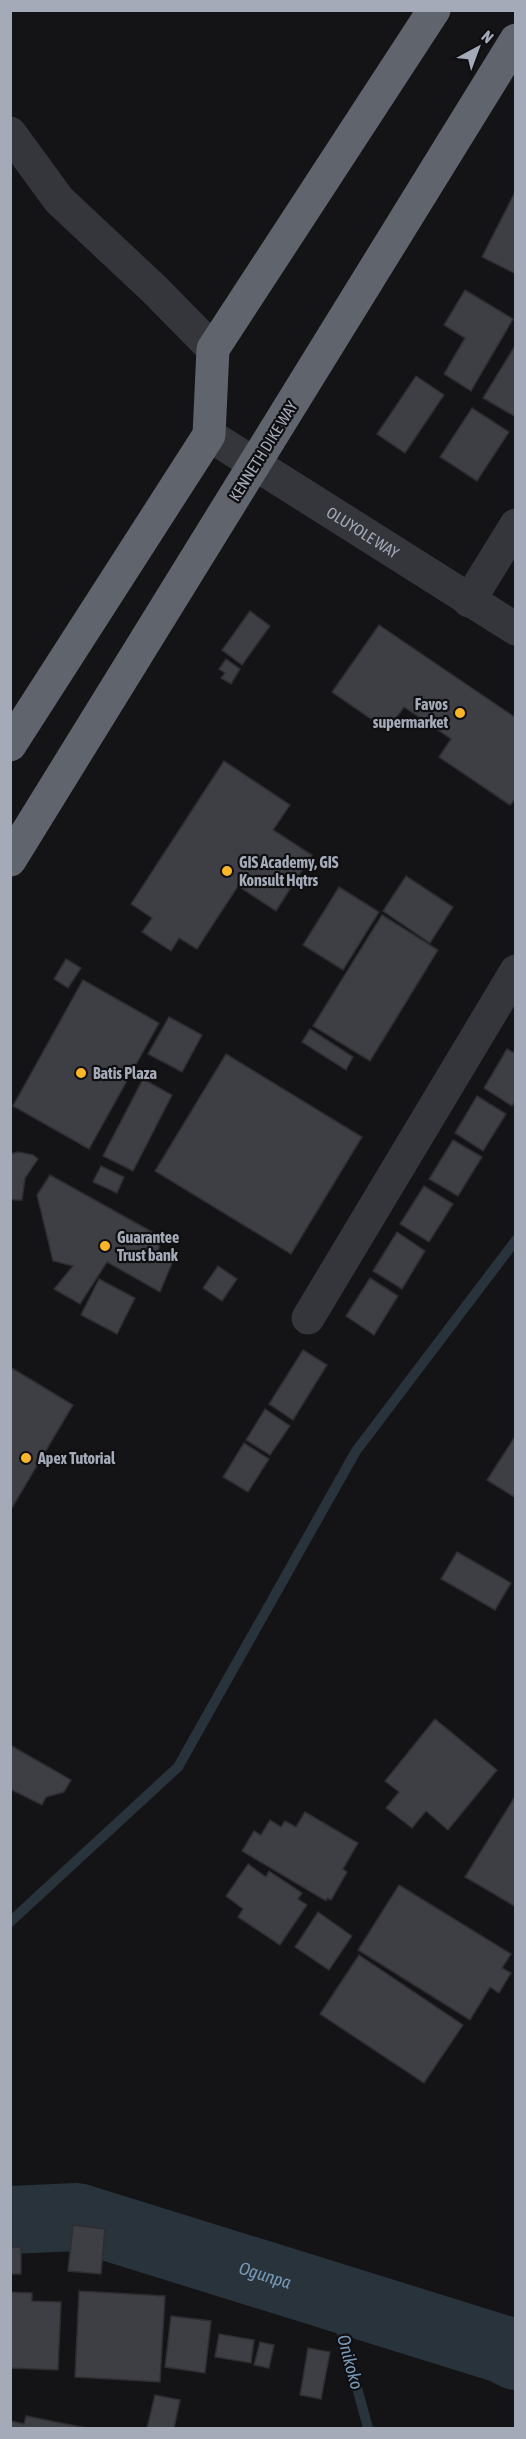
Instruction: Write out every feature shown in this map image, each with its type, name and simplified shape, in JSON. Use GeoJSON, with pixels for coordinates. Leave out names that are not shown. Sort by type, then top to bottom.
{"type":"FeatureCollection","features":[{"type":"Feature","properties":{"kind":"highway"},"geometry":{"type":"LineString","coordinates":[[10,745],[209,435],[213,350],[435,10]]}},
{"type":"Feature","properties":{"kind":"highway","name":"KENNETH DIKE WAY"},"geometry":{"type":"LineString","coordinates":[[10,860],[516,40]]}},
{"type":"Feature","properties":{"kind":"street"},"geometry":{"type":"LineString","coordinates":[[10,133],[59,200],[154,289],[213,350]]}},
{"type":"Feature","properties":{"kind":"street","name":"OLUYOLE WAY"},"geometry":{"type":"LineString","coordinates":[[209,435],[516,629]]}},
{"type":"Feature","properties":{"kind":"street"},"geometry":{"type":"LineString","coordinates":[[469,601],[516,525]]}},
{"type":"Feature","properties":{"kind":"street"},"geometry":{"type":"LineString","coordinates":[[308,1318],[516,971]]}},
{"type":"Feature","properties":{"kind":"building"},"geometry":{"type":"Polygon","coordinates":[[[516,192],[516,274],[482,257],[516,192]]]}},
{"type":"Feature","properties":{"kind":"building"},"geometry":{"type":"Polygon","coordinates":[[[465,290],[513,319],[471,391],[444,374],[465,338],[444,325],[465,290]]]}},
{"type":"Feature","properties":{"kind":"building"},"geometry":{"type":"Polygon","coordinates":[[[516,344],[516,417],[483,398],[516,344]]]}},
{"type":"Feature","properties":{"kind":"building"},"geometry":{"type":"Polygon","coordinates":[[[416,376],[444,395],[405,453],[377,434],[416,376]]]}},
{"type":"Feature","properties":{"kind":"building"},"geometry":{"type":"Polygon","coordinates":[[[472,408],[509,432],[477,481],[440,457],[472,408]]]}},
{"type":"Feature","properties":{"kind":"building"},"geometry":{"type":"Polygon","coordinates":[[[250,611],[270,626],[242,665],[222,650],[250,611]]]}},
{"type":"Feature","properties":{"kind":"building","name":"Favos supermarket"},"geometry":{"type":"Polygon","coordinates":[[[379,625],[516,718],[516,798],[510,805],[439,757],[451,739],[404,707],[387,730],[332,692],[379,625]]]}},
{"type":"Feature","properties":{"kind":"building"},"geometry":{"type":"Polygon","coordinates":[[[226,659],[240,669],[231,684],[221,678],[225,673],[219,669],[226,659]]]}},
{"type":"Feature","properties":{"kind":"building","name":"GIS Academy, GIS Konsult Hqtrs"},"geometry":{"type":"Polygon","coordinates":[[[224,761],[290,805],[273,830],[312,855],[276,911],[238,886],[197,949],[179,938],[171,951],[142,932],[152,918],[131,904],[224,761]]]}},
{"type":"Feature","properties":{"kind":"building"},"geometry":{"type":"Polygon","coordinates":[[[406,876],[453,907],[430,943],[383,911],[406,876]]]}},
{"type":"Feature","properties":{"kind":"building"},"geometry":{"type":"Polygon","coordinates":[[[339,887],[379,912],[343,970],[303,945],[339,887]]]}},
{"type":"Feature","properties":{"kind":"building"},"geometry":{"type":"Polygon","coordinates":[[[382,915],[438,950],[370,1061],[313,1026],[382,915]]]}},
{"type":"Feature","properties":{"kind":"building"},"geometry":{"type":"Polygon","coordinates":[[[66,959],[81,968],[68,988],[54,979],[66,959]]]}},
{"type":"Feature","properties":{"kind":"building","name":"Batis Plaza"},"geometry":{"type":"Polygon","coordinates":[[[83,980],[159,1023],[89,1149],[13,1106],[83,980]]]}},
{"type":"Feature","properties":{"kind":"building"},"geometry":{"type":"Polygon","coordinates":[[[169,1017],[202,1035],[182,1072],[148,1054],[169,1017]]]}},
{"type":"Feature","properties":{"kind":"building"},"geometry":{"type":"Polygon","coordinates":[[[310,1029],[353,1057],[346,1070],[302,1042],[310,1029]]]}},
{"type":"Feature","properties":{"kind":"building"},"geometry":{"type":"Polygon","coordinates":[[[507,1049],[516,1054],[516,1100],[512,1106],[484,1088],[507,1049]]]}},
{"type":"Feature","properties":{"kind":"building"},"geometry":{"type":"Polygon","coordinates":[[[226,1054],[362,1137],[291,1254],[155,1171],[226,1054]]]}},
{"type":"Feature","properties":{"kind":"building"},"geometry":{"type":"Polygon","coordinates":[[[143,1079],[172,1095],[133,1171],[103,1156],[143,1079]]]}},
{"type":"Feature","properties":{"kind":"building"},"geometry":{"type":"Polygon","coordinates":[[[477,1096],[506,1114],[483,1151],[455,1133],[477,1096]]]}},
{"type":"Feature","properties":{"kind":"building"},"geometry":{"type":"Polygon","coordinates":[[[453,1140],[482,1157],[458,1196],[429,1179],[453,1140]]]}},
{"type":"Feature","properties":{"kind":"building"},"geometry":{"type":"Polygon","coordinates":[[[18,1152],[33,1155],[38,1159],[25,1178],[22,1200],[10,1199],[10,1154],[18,1152]]]}},
{"type":"Feature","properties":{"kind":"building"},"geometry":{"type":"Polygon","coordinates":[[[101,1166],[124,1177],[117,1193],[93,1182],[101,1166]]]}},
{"type":"Feature","properties":{"kind":"building","name":"Guarantee Trust bank"},"geometry":{"type":"Polygon","coordinates":[[[50,1175],[161,1237],[157,1257],[175,1256],[160,1292],[107,1262],[80,1304],[54,1289],[73,1266],[53,1261],[37,1195],[50,1175]]]}},
{"type":"Feature","properties":{"kind":"building"},"geometry":{"type":"Polygon","coordinates":[[[424,1186],[453,1204],[429,1242],[400,1224],[424,1186]]]}},
{"type":"Feature","properties":{"kind":"building"},"geometry":{"type":"Polygon","coordinates":[[[397,1232],[425,1251],[402,1289],[373,1271],[397,1232]]]}},
{"type":"Feature","properties":{"kind":"building"},"geometry":{"type":"Polygon","coordinates":[[[218,1266],[237,1279],[222,1301],[203,1288],[218,1266]]]}},
{"type":"Feature","properties":{"kind":"building"},"geometry":{"type":"Polygon","coordinates":[[[370,1278],[398,1296],[374,1335],[346,1316],[370,1278]]]}},
{"type":"Feature","properties":{"kind":"building"},"geometry":{"type":"Polygon","coordinates":[[[99,1279],[135,1298],[117,1334],[81,1315],[99,1279]]]}},
{"type":"Feature","properties":{"kind":"building"},"geometry":{"type":"Polygon","coordinates":[[[303,1350],[327,1365],[293,1420],[269,1404],[303,1350]]]}},
{"type":"Feature","properties":{"kind":"building","name":"Apex Tutorial"},"geometry":{"type":"Polygon","coordinates":[[[10,1367],[73,1405],[10,1511],[10,1367]]]}},
{"type":"Feature","properties":{"kind":"building"},"geometry":{"type":"Polygon","coordinates":[[[265,1409],[290,1426],[270,1455],[246,1440],[265,1409]]]}},
{"type":"Feature","properties":{"kind":"building"},"geometry":{"type":"Polygon","coordinates":[[[516,1435],[516,1498],[487,1480],[516,1435]]]}},
{"type":"Feature","properties":{"kind":"building"},"geometry":{"type":"Polygon","coordinates":[[[244,1443],[269,1459],[248,1492],[223,1477],[244,1443]]]}},
{"type":"Feature","properties":{"kind":"building"},"geometry":{"type":"Polygon","coordinates":[[[457,1552],[511,1583],[495,1610],[441,1579],[457,1552]]]}},
{"type":"Feature","properties":{"kind":"building"},"geometry":{"type":"Polygon","coordinates":[[[435,1719],[497,1770],[448,1830],[426,1811],[412,1828],[386,1808],[399,1792],[385,1781],[435,1719]]]}},
{"type":"Feature","properties":{"kind":"building"},"geometry":{"type":"Polygon","coordinates":[[[10,1745],[71,1780],[64,1792],[46,1797],[42,1805],[10,1789],[10,1745]]]}},
{"type":"Feature","properties":{"kind":"building"},"geometry":{"type":"Polygon","coordinates":[[[516,1795],[516,1907],[465,1877],[516,1795]]]}},
{"type":"Feature","properties":{"kind":"building"},"geometry":{"type":"Polygon","coordinates":[[[305,1812],[358,1843],[343,1869],[347,1872],[331,1900],[327,1898],[326,1901],[242,1851],[254,1831],[261,1835],[270,1820],[281,1827],[285,1821],[296,1827],[305,1812]]]}},
{"type":"Feature","properties":{"kind":"building"},"geometry":{"type":"Polygon","coordinates":[[[248,1864],[266,1877],[269,1871],[302,1893],[298,1899],[307,1905],[280,1945],[238,1917],[243,1909],[226,1896],[248,1864]]]}},
{"type":"Feature","properties":{"kind":"building"},"geometry":{"type":"Polygon","coordinates":[[[399,1885],[511,1954],[502,1968],[511,1973],[499,1993],[490,1987],[470,2020],[358,1950],[399,1885]]]}},
{"type":"Feature","properties":{"kind":"building"},"geometry":{"type":"Polygon","coordinates":[[[318,1912],[352,1936],[329,1970],[295,1947],[318,1912]]]}},
{"type":"Feature","properties":{"kind":"building"},"geometry":{"type":"Polygon","coordinates":[[[359,1955],[463,2025],[424,2083],[320,2014],[359,1955]]]}},
{"type":"Feature","properties":{"kind":"building"},"geometry":{"type":"Polygon","coordinates":[[[73,2225],[105,2229],[101,2274],[68,2271],[73,2225]]]}},
{"type":"Feature","properties":{"kind":"building"},"geometry":{"type":"Polygon","coordinates":[[[10,2247],[21,2247],[21,2274],[10,2274],[10,2247]]]}},
{"type":"Feature","properties":{"kind":"building"},"geometry":{"type":"Polygon","coordinates":[[[79,2291],[165,2296],[160,2382],[75,2377],[79,2291]]]}},
{"type":"Feature","properties":{"kind":"building"},"geometry":{"type":"Polygon","coordinates":[[[10,2292],[32,2293],[32,2301],[61,2302],[58,2370],[10,2368],[10,2292]]]}},
{"type":"Feature","properties":{"kind":"building"},"geometry":{"type":"Polygon","coordinates":[[[171,2316],[211,2321],[205,2373],[165,2367],[171,2316]]]}},
{"type":"Feature","properties":{"kind":"building"},"geometry":{"type":"Polygon","coordinates":[[[219,2334],[254,2340],[251,2363],[215,2357],[219,2334]]]}},
{"type":"Feature","properties":{"kind":"building"},"geometry":{"type":"Polygon","coordinates":[[[260,2342],[274,2345],[269,2368],[254,2365],[260,2342]]]}},
{"type":"Feature","properties":{"kind":"building"},"geometry":{"type":"Polygon","coordinates":[[[308,2348],[330,2352],[321,2399],[300,2395],[308,2348]]]}},
{"type":"Feature","properties":{"kind":"building"},"geometry":{"type":"Polygon","coordinates":[[[155,2395],[180,2400],[174,2428],[147,2428],[155,2395]]]}},
{"type":"Feature","properties":{"kind":"building"},"geometry":{"type":"Polygon","coordinates":[[[10,2413],[11,2421],[24,2424],[26,2416],[86,2428],[10,2428],[10,2413]]]}},
{"type":"Feature","properties":{"kind":"waterway"},"geometry":{"type":"LineString","coordinates":[[10,1922],[178,1767],[356,1451],[516,1240]]}},
{"type":"Feature","properties":{"kind":"waterway","name":"Ogunpa"},"geometry":{"type":"LineString","coordinates":[[10,2220],[77,2217],[502,2349],[516,2356]]}},
{"type":"Feature","properties":{"kind":"waterway","name":"Onikoko"},"geometry":{"type":"LineString","coordinates":[[332,2296],[368,2428]]}},
{"type":"Feature","properties":{"kind":"place","name":"Favos supermarket"},"geometry":{"type":"Point","coordinates":[460,713]}},
{"type":"Feature","properties":{"kind":"place","name":"GIS Academy, GIS Konsult Hqtrs"},"geometry":{"type":"Point","coordinates":[227,871]}},
{"type":"Feature","properties":{"kind":"place","name":"Batis Plaza"},"geometry":{"type":"Point","coordinates":[81,1073]}},
{"type":"Feature","properties":{"kind":"place","name":"Guarantee Trust bank"},"geometry":{"type":"Point","coordinates":[105,1246]}},
{"type":"Feature","properties":{"kind":"place","name":"Apex Tutorial"},"geometry":{"type":"Point","coordinates":[26,1458]}}]}
